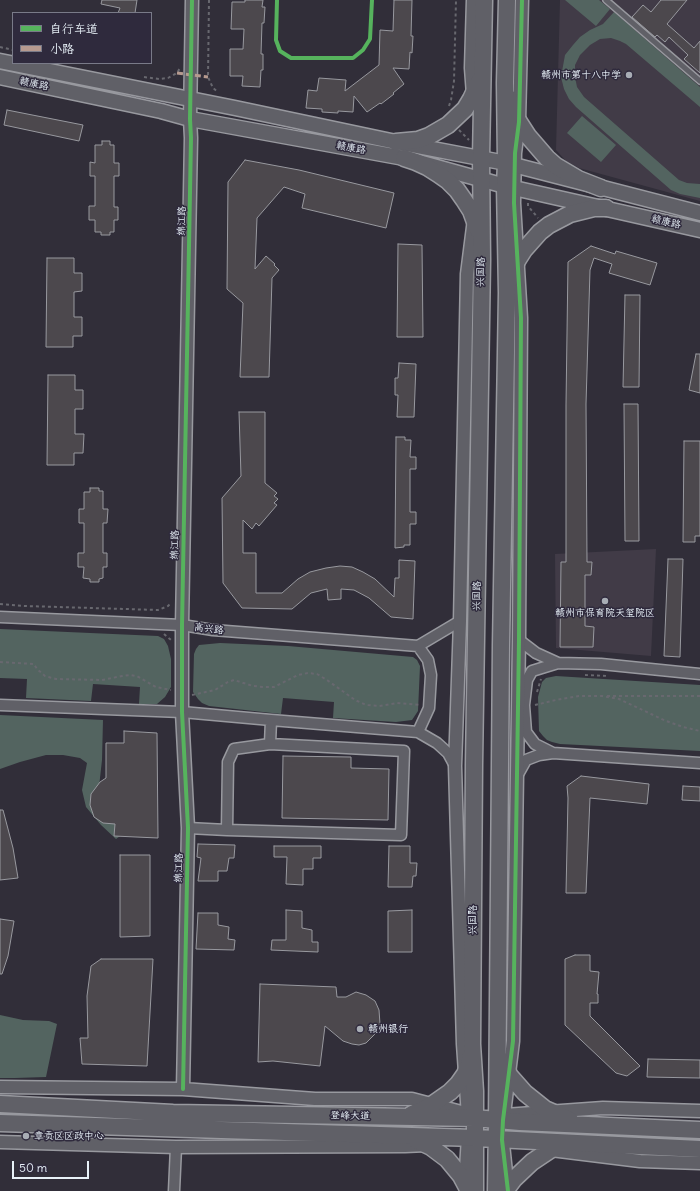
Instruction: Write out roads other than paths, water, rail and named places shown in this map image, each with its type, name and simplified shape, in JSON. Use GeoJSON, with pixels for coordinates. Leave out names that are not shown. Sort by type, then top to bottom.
{"type":"FeatureCollection","features":[{"type":"Feature","properties":{"kind":"main road","name":"兴国路"},"geometry":{"type":"LineString","coordinates":[[468,1189],[472,1141],[471,1116],[475,1091],[472,1044],[474,764],[482,260],[479,158],[484,0]]}},
{"type":"Feature","properties":{"kind":"main road"},"geometry":{"type":"LineString","coordinates":[[504,1190],[499,1142],[500,1118],[498,1056],[501,652],[507,293],[511,164],[505,83],[507,0]]}},
{"type":"Feature","properties":{"kind":"main road","name":"赣康路"},"geometry":{"type":"LineString","coordinates":[[0,61],[12,63]]}},
{"type":"Feature","properties":{"kind":"main road","name":"赣康路"},"geometry":{"type":"LineString","coordinates":[[15,64],[511,164],[700,213]]}},
{"type":"Feature","properties":{"kind":"main road"},"geometry":{"type":"LineString","coordinates":[[396,142],[418,140],[439,131],[457,117],[465,109],[473,95],[483,66]]}},
{"type":"Feature","properties":{"kind":"main road","name":"赣康路"},"geometry":{"type":"LineString","coordinates":[[0,77],[161,111],[190,119],[404,158],[479,179],[700,230]]}},
{"type":"Feature","properties":{"kind":"main road"},"geometry":{"type":"LineString","coordinates":[[505,83],[508,97],[519,122],[538,149],[556,166],[578,179],[601,188]]}},
{"type":"Feature","properties":{"kind":"main road"},"geometry":{"type":"LineString","coordinates":[[404,158],[427,167],[438,174],[448,181],[464,200],[474,220],[479,235],[482,260]]}},
{"type":"Feature","properties":{"kind":"main road"},"geometry":{"type":"LineString","coordinates":[[507,293],[509,281],[517,261],[531,241],[549,225],[570,214],[606,208]]}},
{"type":"Feature","properties":{"kind":"main road"},"geometry":{"type":"LineString","coordinates":[[396,1117],[420,1111],[432,1105],[450,1092],[458,1084],[465,1073],[470,1062],[472,1044]]}},
{"type":"Feature","properties":{"kind":"main road"},"geometry":{"type":"LineString","coordinates":[[498,1056],[508,1073],[525,1093],[545,1109],[583,1124]]}},
{"type":"Feature","properties":{"kind":"main road","name":"登峰大道"},"geometry":{"type":"LineString","coordinates":[[0,1104],[173,1113],[396,1117],[471,1116],[700,1130]]}},
{"type":"Feature","properties":{"kind":"main road","name":"登峰大道"},"geometry":{"type":"LineString","coordinates":[[0,1123],[403,1136],[558,1146],[700,1149]]}},
{"type":"Feature","properties":{"kind":"main road"},"geometry":{"type":"LineString","coordinates":[[403,1136],[412,1138],[427,1145],[447,1159],[468,1189]]}},
{"type":"Feature","properties":{"kind":"main road"},"geometry":{"type":"LineString","coordinates":[[504,1190],[527,1166],[558,1146]]}},
{"type":"Feature","properties":{"kind":"street","name":"绵江路"},"geometry":{"type":"LineString","coordinates":[[183,1090],[188,828],[182,712],[182,625],[191,146],[190,100],[192,0]]}},
{"type":"Feature","properties":{"kind":"street"},"geometry":{"type":"LineString","coordinates":[[473,0],[471,68],[479,158]]}},
{"type":"Feature","properties":{"kind":"street"},"geometry":{"type":"LineString","coordinates":[[511,164],[515,153],[519,122],[522,0]]}},
{"type":"Feature","properties":{"kind":"street"},"geometry":{"type":"LineString","coordinates":[[0,1087],[183,1090],[315,1099],[412,1099],[471,1116],[465,1073],[463,1044],[455,766],[460,621],[467,274],[479,179]]}},
{"type":"Feature","properties":{"kind":"street"},"geometry":{"type":"LineString","coordinates":[[510,186],[514,203],[521,318],[519,640],[512,1041],[500,1118],[604,1108],[700,1111]]}},
{"type":"Feature","properties":{"kind":"street","name":"高兴路"},"geometry":{"type":"LineString","coordinates":[[0,617],[182,625],[213,630],[418,646]]}},
{"type":"Feature","properties":{"kind":"street"},"geometry":{"type":"LineString","coordinates":[[418,732],[429,708],[431,675],[428,660],[418,646],[460,621]]}},
{"type":"Feature","properties":{"kind":"street"},"geometry":{"type":"LineString","coordinates":[[519,640],[536,652],[558,663]]}},
{"type":"Feature","properties":{"kind":"street"},"geometry":{"type":"LineString","coordinates":[[553,753],[535,744],[526,732],[524,705],[527,680],[532,670],[558,663],[601,664],[700,674]]}},
{"type":"Feature","properties":{"kind":"street"},"geometry":{"type":"LineString","coordinates":[[0,704],[182,712],[418,732],[437,743],[448,753],[455,766]]}},
{"type":"Feature","properties":{"kind":"street"},"geometry":{"type":"LineString","coordinates":[[270,744],[271,720]]}},
{"type":"Feature","properties":{"kind":"street"},"geometry":{"type":"LineString","coordinates":[[188,828],[227,830],[401,835],[404,751],[270,744],[234,749],[228,762],[227,830]]}},
{"type":"Feature","properties":{"kind":"street"},"geometry":{"type":"LineString","coordinates":[[517,776],[526,760],[539,755],[553,753],[700,763]]}},
{"type":"Feature","properties":{"kind":"street"},"geometry":{"type":"LineString","coordinates":[[0,1142],[176,1146],[405,1146],[472,1141]]}},
{"type":"Feature","properties":{"kind":"street"},"geometry":{"type":"LineString","coordinates":[[174,1191],[176,1146]]}},
{"type":"Feature","properties":{"kind":"street"},"geometry":{"type":"LineString","coordinates":[[558,1146],[640,1161],[700,1163]]}},
{"type":"Feature","properties":{"kind":"lane"},"geometry":{"type":"LineString","coordinates":[[606,0],[700,81]]}},
{"type":"Feature","properties":{"kind":"place","name":"赣州市第十八中学"},"geometry":{"type":"Point","coordinates":[629,75]}},
{"type":"Feature","properties":{"kind":"place","name":"赣州市保育院天玺院区"},"geometry":{"type":"Point","coordinates":[605,601]}},
{"type":"Feature","properties":{"kind":"place","name":"赣州银行"},"geometry":{"type":"Point","coordinates":[360,1029]}},
{"type":"Feature","properties":{"kind":"place","name":"章贡区区政中心"},"geometry":{"type":"Point","coordinates":[26,1136]}}]}
